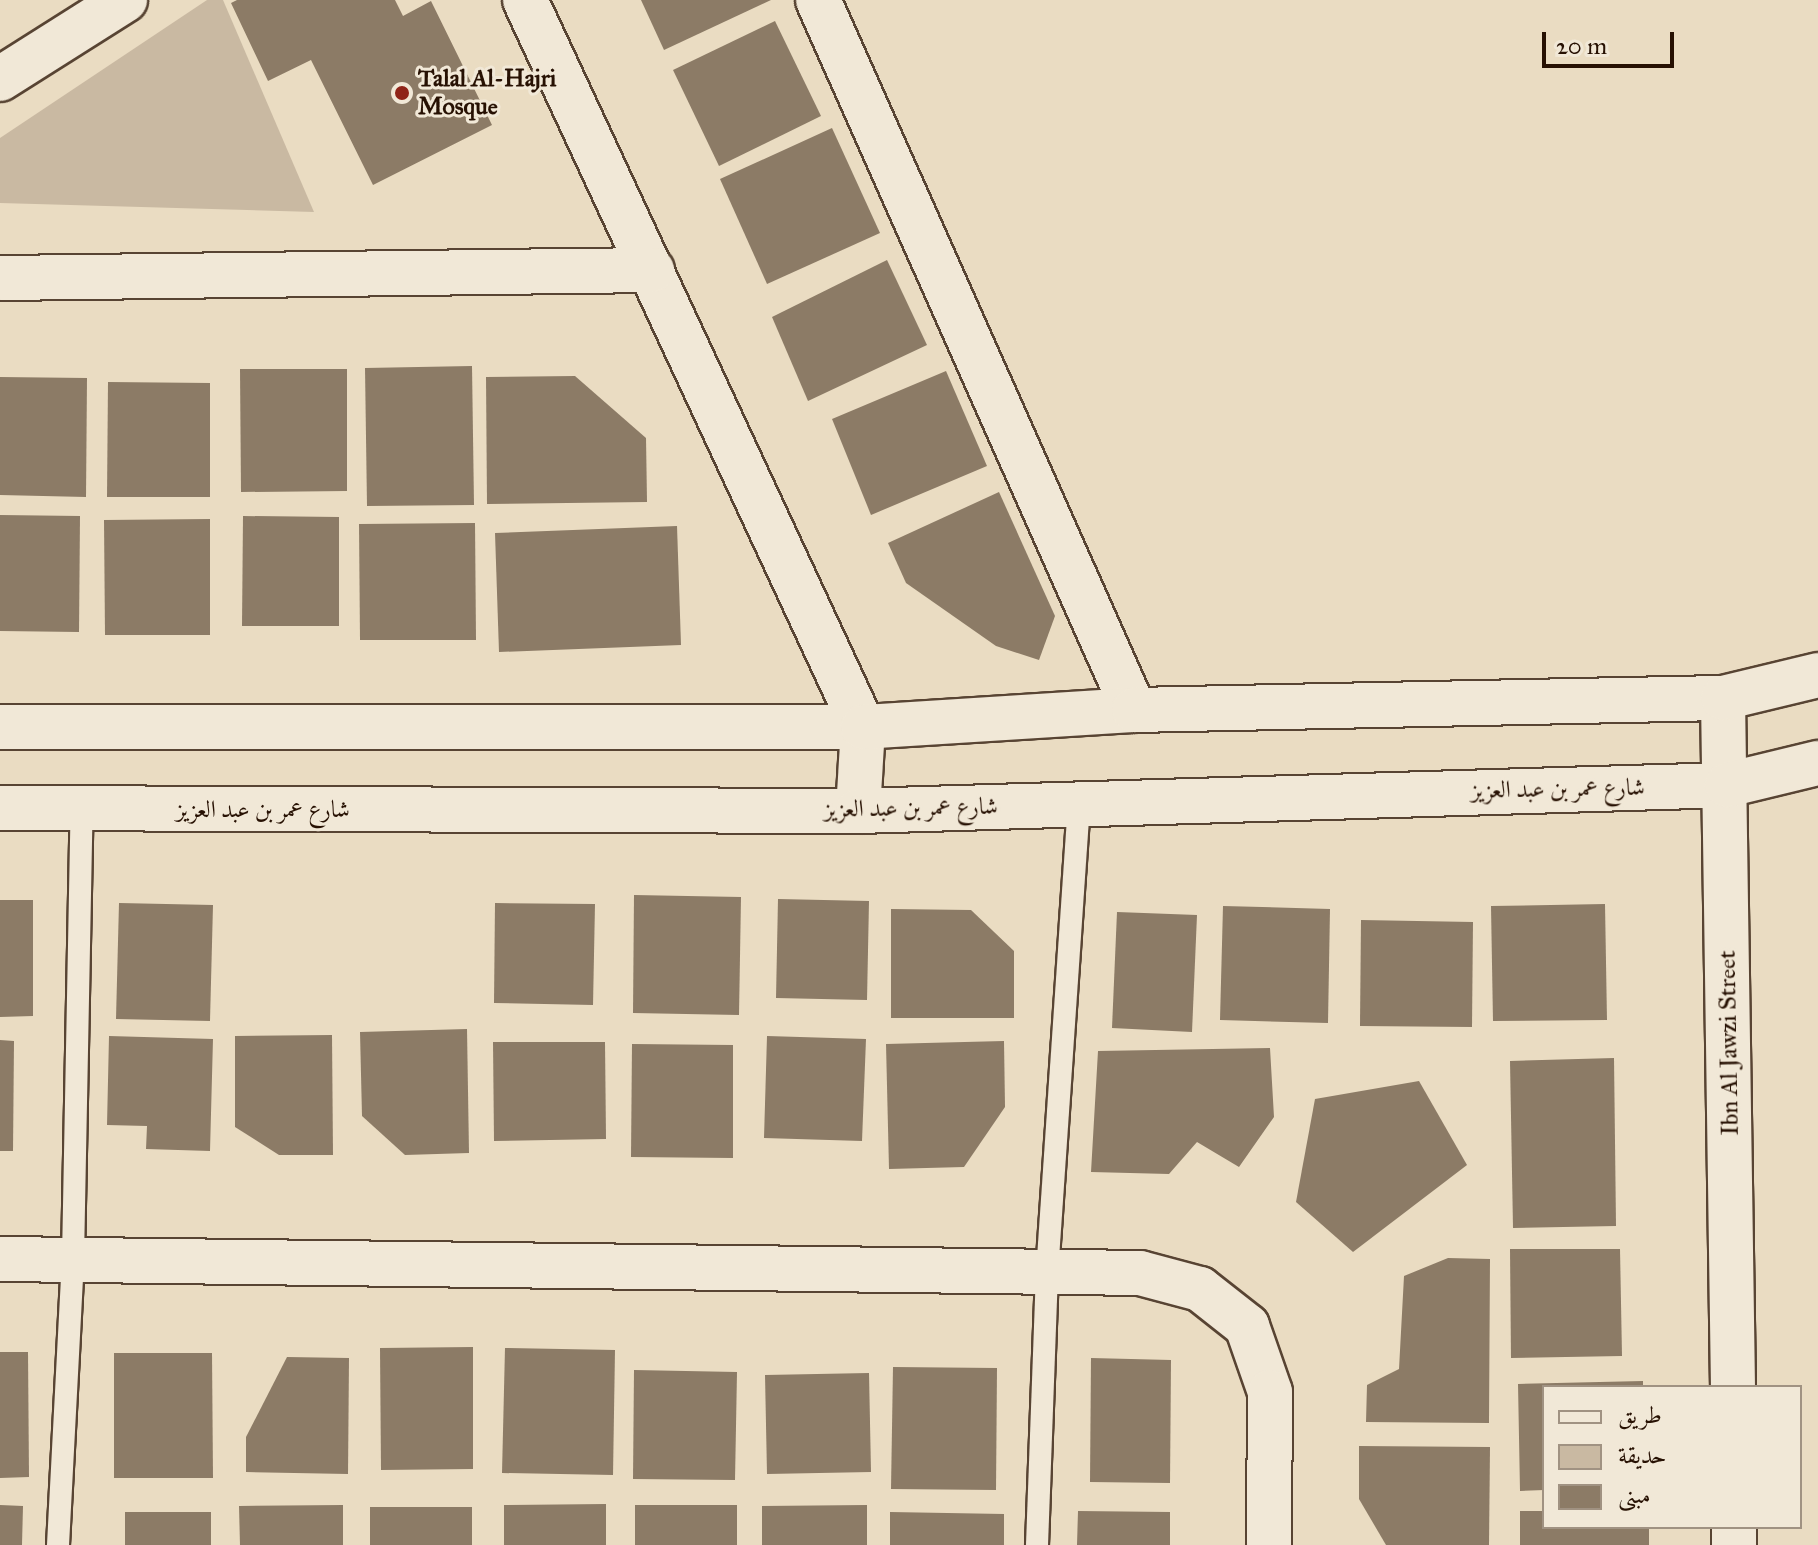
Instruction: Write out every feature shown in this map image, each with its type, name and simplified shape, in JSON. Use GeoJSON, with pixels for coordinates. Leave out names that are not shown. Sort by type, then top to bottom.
{"type":"FeatureCollection","features":[{"type":"Feature","properties":{"kind":"street"},"geometry":{"type":"LineString","coordinates":[[0,79],[125,0]]}},
{"type":"Feature","properties":{"kind":"street"},"geometry":{"type":"LineString","coordinates":[[525,0],[863,727],[858,811]]}},
{"type":"Feature","properties":{"kind":"street"},"geometry":{"type":"LineString","coordinates":[[818,0],[1134,710]]}},
{"type":"Feature","properties":{"kind":"street"},"geometry":{"type":"LineString","coordinates":[[0,278],[652,270]]}},
{"type":"Feature","properties":{"kind":"street"},"geometry":{"type":"LineString","coordinates":[[0,727],[863,727],[1134,710],[1723,698],[1818,675]]}},
{"type":"Feature","properties":{"kind":"street","name":"Ibn Al Jawzi Street"},"geometry":{"type":"LineString","coordinates":[[1723,698],[1727,785],[1733,1385]]}},
{"type":"Feature","properties":{"kind":"street","name":"شارع عمر بن عبد العزيز"},"geometry":{"type":"LineString","coordinates":[[0,808],[858,811],[1727,785],[1818,763]]}},
{"type":"Feature","properties":{"kind":"street"},"geometry":{"type":"LineString","coordinates":[[0,1259],[1140,1273],[1200,1289],[1247,1326],[1270,1392],[1269,1545]]}},
{"type":"Feature","properties":{"kind":"lane"},"geometry":{"type":"LineString","coordinates":[[1037,1545],[1047,1273],[1079,804]]}},
{"type":"Feature","properties":{"kind":"lane"},"geometry":{"type":"LineString","coordinates":[[58,1545],[73,1258],[82,809]]}},
{"type":"Feature","properties":{"kind":"green space"},"geometry":{"type":"Polygon","coordinates":[[[207,0],[223,0],[314,212],[0,203],[0,138],[207,0]]]}},
{"type":"Feature","properties":{"kind":"building","name":"Talal Al-Hajri Mosque"},"geometry":{"type":"Polygon","coordinates":[[[237,0],[395,0],[403,16],[431,1],[492,125],[373,185],[311,60],[268,81],[231,3],[237,0]]]}},
{"type":"Feature","properties":{"kind":"building"},"geometry":{"type":"Polygon","coordinates":[[[641,0],[771,0],[664,50],[641,0]]]}},
{"type":"Feature","properties":{"kind":"building"},"geometry":{"type":"Polygon","coordinates":[[[775,21],[821,116],[719,166],[673,70],[775,21]]]}},
{"type":"Feature","properties":{"kind":"building"},"geometry":{"type":"Polygon","coordinates":[[[832,128],[880,233],[767,284],[720,179],[832,128]]]}},
{"type":"Feature","properties":{"kind":"building"},"geometry":{"type":"Polygon","coordinates":[[[887,260],[927,345],[808,401],[772,317],[887,260]]]}},
{"type":"Feature","properties":{"kind":"building"},"geometry":{"type":"Polygon","coordinates":[[[472,366],[474,505],[367,506],[365,368],[472,366]]]}},
{"type":"Feature","properties":{"kind":"building"},"geometry":{"type":"Polygon","coordinates":[[[240,369],[347,369],[347,491],[241,492],[240,369]]]}},
{"type":"Feature","properties":{"kind":"building"},"geometry":{"type":"Polygon","coordinates":[[[946,371],[987,466],[871,515],[832,419],[946,371]]]}},
{"type":"Feature","properties":{"kind":"building"},"geometry":{"type":"Polygon","coordinates":[[[575,376],[646,438],[647,502],[487,504],[486,377],[575,376]]]}},
{"type":"Feature","properties":{"kind":"building"},"geometry":{"type":"Polygon","coordinates":[[[0,377],[87,378],[86,497],[0,495],[0,377]]]}},
{"type":"Feature","properties":{"kind":"building"},"geometry":{"type":"Polygon","coordinates":[[[108,382],[210,383],[210,497],[107,497],[108,382]]]}},
{"type":"Feature","properties":{"kind":"building"},"geometry":{"type":"Polygon","coordinates":[[[999,492],[1055,616],[1039,660],[996,646],[906,583],[888,543],[999,492]]]}},
{"type":"Feature","properties":{"kind":"building"},"geometry":{"type":"Polygon","coordinates":[[[0,515],[80,516],[79,632],[0,631],[0,515]]]}},
{"type":"Feature","properties":{"kind":"building"},"geometry":{"type":"Polygon","coordinates":[[[243,516],[339,517],[339,626],[242,626],[243,516]]]}},
{"type":"Feature","properties":{"kind":"building"},"geometry":{"type":"Polygon","coordinates":[[[210,519],[210,635],[105,635],[104,520],[210,519]]]}},
{"type":"Feature","properties":{"kind":"building"},"geometry":{"type":"Polygon","coordinates":[[[475,523],[476,640],[360,640],[359,524],[475,523]]]}},
{"type":"Feature","properties":{"kind":"building"},"geometry":{"type":"Polygon","coordinates":[[[677,526],[681,645],[499,652],[495,533],[677,526]]]}},
{"type":"Feature","properties":{"kind":"building"},"geometry":{"type":"Polygon","coordinates":[[[634,895],[741,897],[739,1015],[633,1013],[634,895]]]}},
{"type":"Feature","properties":{"kind":"building"},"geometry":{"type":"Polygon","coordinates":[[[778,899],[869,901],[867,1000],[776,998],[778,899]]]}},
{"type":"Feature","properties":{"kind":"building"},"geometry":{"type":"Polygon","coordinates":[[[0,900],[33,900],[33,1016],[0,1017],[0,900]]]}},
{"type":"Feature","properties":{"kind":"building"},"geometry":{"type":"Polygon","coordinates":[[[119,903],[213,905],[210,1021],[116,1019],[119,903]]]}},
{"type":"Feature","properties":{"kind":"building"},"geometry":{"type":"Polygon","coordinates":[[[495,903],[595,904],[593,1005],[494,1003],[495,903]]]}},
{"type":"Feature","properties":{"kind":"building"},"geometry":{"type":"Polygon","coordinates":[[[1605,904],[1607,1020],[1493,1021],[1491,906],[1605,904]]]}},
{"type":"Feature","properties":{"kind":"building"},"geometry":{"type":"Polygon","coordinates":[[[1223,906],[1330,909],[1328,1023],[1220,1020],[1223,906]]]}},
{"type":"Feature","properties":{"kind":"building"},"geometry":{"type":"Polygon","coordinates":[[[891,909],[971,910],[1014,951],[1014,1018],[891,1018],[891,909]]]}},
{"type":"Feature","properties":{"kind":"building"},"geometry":{"type":"Polygon","coordinates":[[[1117,912],[1197,915],[1192,1032],[1112,1028],[1117,912]]]}},
{"type":"Feature","properties":{"kind":"building"},"geometry":{"type":"Polygon","coordinates":[[[1361,920],[1473,922],[1472,1027],[1360,1026],[1361,920]]]}},
{"type":"Feature","properties":{"kind":"building"},"geometry":{"type":"Polygon","coordinates":[[[467,1029],[469,1153],[405,1155],[362,1116],[360,1032],[467,1029]]]}},
{"type":"Feature","properties":{"kind":"building"},"geometry":{"type":"Polygon","coordinates":[[[332,1035],[333,1155],[279,1155],[235,1127],[235,1036],[332,1035]]]}},
{"type":"Feature","properties":{"kind":"building"},"geometry":{"type":"Polygon","coordinates":[[[109,1036],[213,1039],[210,1151],[146,1149],[147,1126],[107,1125],[109,1036]]]}},
{"type":"Feature","properties":{"kind":"building"},"geometry":{"type":"Polygon","coordinates":[[[767,1036],[866,1039],[862,1141],[764,1138],[767,1036]]]}},
{"type":"Feature","properties":{"kind":"building"},"geometry":{"type":"Polygon","coordinates":[[[0,1040],[14,1041],[13,1151],[0,1151],[0,1040]]]}},
{"type":"Feature","properties":{"kind":"building"},"geometry":{"type":"Polygon","coordinates":[[[1004,1041],[1005,1107],[964,1167],[889,1169],[886,1044],[1004,1041]]]}},
{"type":"Feature","properties":{"kind":"building"},"geometry":{"type":"Polygon","coordinates":[[[493,1042],[605,1042],[606,1139],[494,1141],[493,1042]]]}},
{"type":"Feature","properties":{"kind":"building"},"geometry":{"type":"Polygon","coordinates":[[[632,1044],[733,1045],[733,1158],[631,1157],[632,1044]]]}},
{"type":"Feature","properties":{"kind":"building"},"geometry":{"type":"Polygon","coordinates":[[[1270,1048],[1274,1117],[1239,1167],[1197,1142],[1169,1174],[1091,1172],[1098,1051],[1270,1048]]]}},
{"type":"Feature","properties":{"kind":"building"},"geometry":{"type":"Polygon","coordinates":[[[1614,1058],[1616,1226],[1513,1228],[1510,1061],[1614,1058]]]}},
{"type":"Feature","properties":{"kind":"building"},"geometry":{"type":"Polygon","coordinates":[[[1419,1081],[1467,1165],[1353,1252],[1296,1202],[1315,1099],[1419,1081]]]}},
{"type":"Feature","properties":{"kind":"building"},"geometry":{"type":"Polygon","coordinates":[[[1510,1249],[1620,1249],[1622,1356],[1511,1358],[1510,1249]]]}},
{"type":"Feature","properties":{"kind":"building"},"geometry":{"type":"Polygon","coordinates":[[[1448,1258],[1490,1259],[1489,1423],[1366,1422],[1367,1385],[1399,1369],[1404,1276],[1448,1258]]]}},
{"type":"Feature","properties":{"kind":"building"},"geometry":{"type":"Polygon","coordinates":[[[473,1347],[473,1469],[381,1470],[380,1348],[473,1347]]]}},
{"type":"Feature","properties":{"kind":"building"},"geometry":{"type":"Polygon","coordinates":[[[505,1348],[615,1350],[613,1475],[502,1473],[505,1348]]]}},
{"type":"Feature","properties":{"kind":"building"},"geometry":{"type":"Polygon","coordinates":[[[0,1352],[28,1352],[29,1477],[0,1478],[0,1352]]]}},
{"type":"Feature","properties":{"kind":"building"},"geometry":{"type":"Polygon","coordinates":[[[114,1353],[212,1353],[213,1478],[114,1478],[114,1353]]]}},
{"type":"Feature","properties":{"kind":"building"},"geometry":{"type":"Polygon","coordinates":[[[287,1357],[349,1358],[348,1474],[246,1472],[246,1437],[287,1357]]]}},
{"type":"Feature","properties":{"kind":"building"},"geometry":{"type":"Polygon","coordinates":[[[1091,1358],[1171,1360],[1170,1483],[1090,1482],[1091,1358]]]}},
{"type":"Feature","properties":{"kind":"building"},"geometry":{"type":"Polygon","coordinates":[[[893,1367],[997,1368],[996,1490],[891,1489],[893,1367]]]}},
{"type":"Feature","properties":{"kind":"building"},"geometry":{"type":"Polygon","coordinates":[[[634,1370],[737,1372],[735,1480],[633,1479],[634,1370]]]}},
{"type":"Feature","properties":{"kind":"building"},"geometry":{"type":"Polygon","coordinates":[[[869,1373],[871,1472],[767,1474],[765,1375],[869,1373]]]}},
{"type":"Feature","properties":{"kind":"building"},"geometry":{"type":"Polygon","coordinates":[[[1643,1381],[1643,1385],[1542,1385],[1542,1490],[1520,1491],[1518,1384],[1643,1381]]]}},
{"type":"Feature","properties":{"kind":"building"},"geometry":{"type":"Polygon","coordinates":[[[1359,1446],[1490,1447],[1489,1545],[1386,1545],[1359,1499],[1359,1446]]]}},
{"type":"Feature","properties":{"kind":"building"},"geometry":{"type":"Polygon","coordinates":[[[606,1504],[606,1545],[504,1545],[504,1505],[606,1504]]]}},
{"type":"Feature","properties":{"kind":"building"},"geometry":{"type":"Polygon","coordinates":[[[0,1505],[23,1506],[22,1545],[0,1545],[0,1505]]]}},
{"type":"Feature","properties":{"kind":"building"},"geometry":{"type":"Polygon","coordinates":[[[343,1505],[343,1545],[240,1545],[239,1506],[343,1505]]]}},
{"type":"Feature","properties":{"kind":"building"},"geometry":{"type":"Polygon","coordinates":[[[635,1505],[737,1505],[737,1545],[635,1545],[635,1505]]]}},
{"type":"Feature","properties":{"kind":"building"},"geometry":{"type":"Polygon","coordinates":[[[867,1505],[867,1545],[762,1545],[762,1506],[867,1505]]]}},
{"type":"Feature","properties":{"kind":"building"},"geometry":{"type":"Polygon","coordinates":[[[370,1507],[472,1507],[472,1545],[370,1545],[370,1507]]]}},
{"type":"Feature","properties":{"kind":"building"},"geometry":{"type":"Polygon","coordinates":[[[1078,1511],[1170,1512],[1170,1545],[1077,1545],[1078,1511]]]}},
{"type":"Feature","properties":{"kind":"building"},"geometry":{"type":"Polygon","coordinates":[[[1520,1511],[1542,1511],[1542,1529],[1649,1529],[1649,1545],[1520,1545],[1520,1511]]]}},
{"type":"Feature","properties":{"kind":"building"},"geometry":{"type":"Polygon","coordinates":[[[125,1512],[211,1512],[211,1545],[125,1545],[125,1512]]]}},
{"type":"Feature","properties":{"kind":"building"},"geometry":{"type":"Polygon","coordinates":[[[890,1512],[1004,1514],[1004,1545],[890,1545],[890,1512]]]}},
{"type":"Feature","properties":{"kind":"place","name":"Talal Al-Hajri Mosque"},"geometry":{"type":"Point","coordinates":[402,93]}}]}
